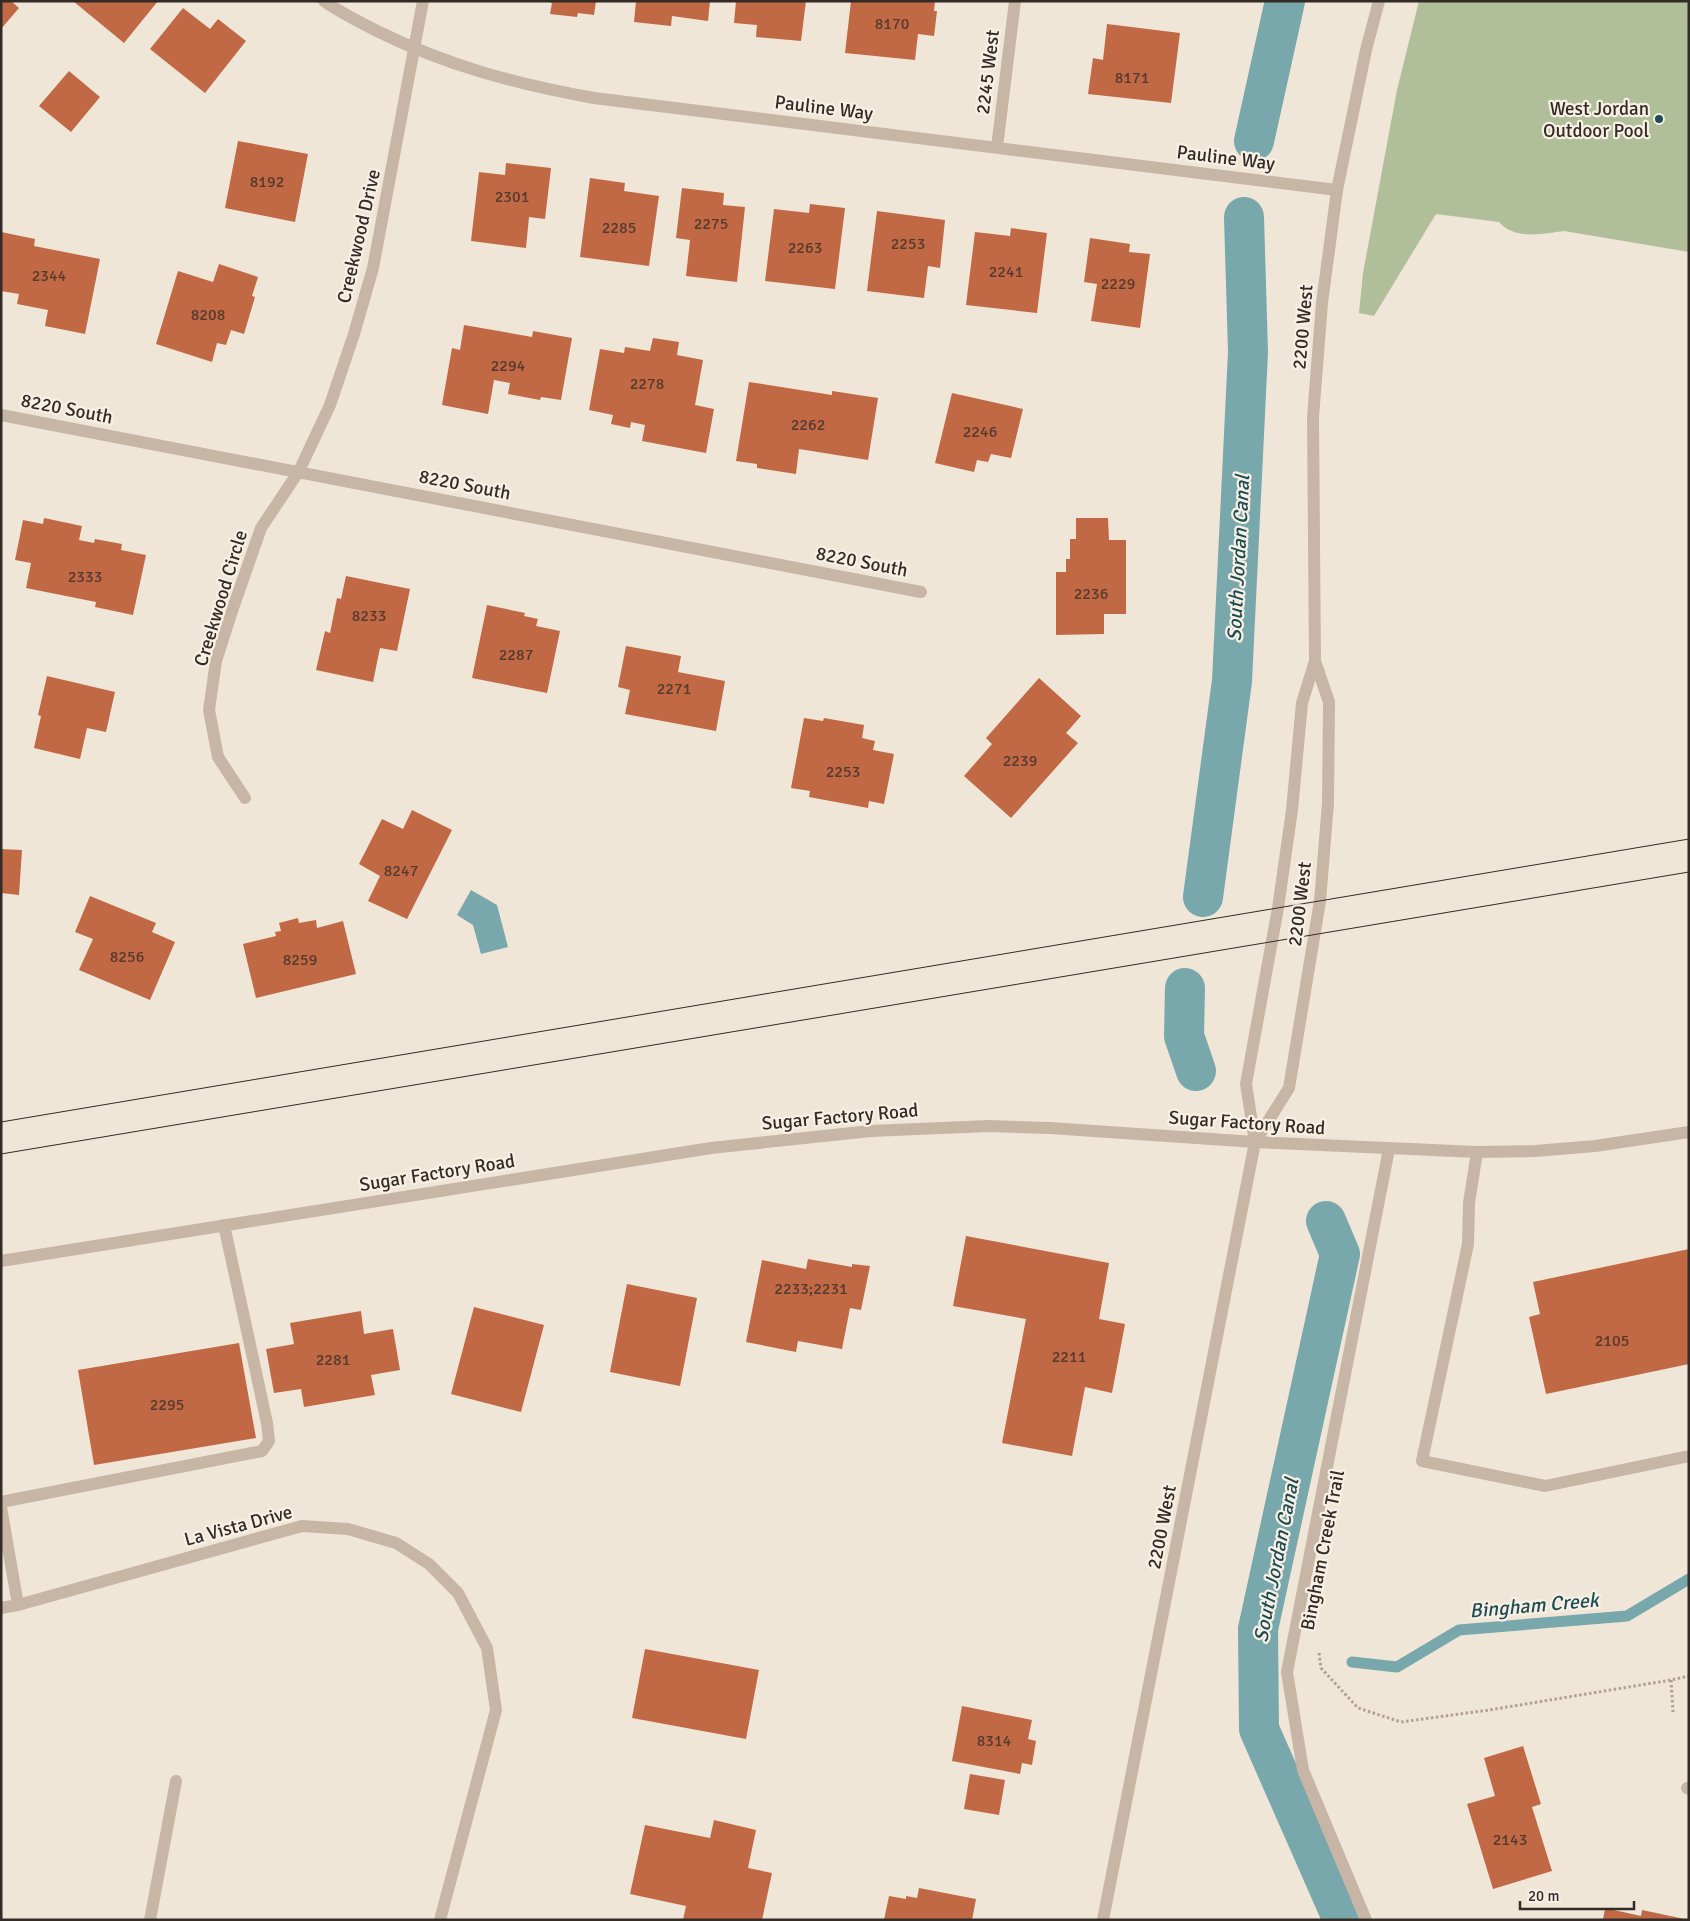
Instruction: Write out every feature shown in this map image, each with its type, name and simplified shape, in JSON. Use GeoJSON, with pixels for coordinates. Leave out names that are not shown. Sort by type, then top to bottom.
{"type":"FeatureCollection","features":[{"type":"Feature","properties":{"kind":"street","name":"Pauline Way"},"geometry":{"type":"LineString","coordinates":[[324,1],[343,15],[413,49],[490,76],[568,93],[1337,190]]}},
{"type":"Feature","properties":{"kind":"street","name":"Creekwood Drive"},"geometry":{"type":"LineString","coordinates":[[299,471],[330,405],[354,334],[373,268],[423,1]]}},
{"type":"Feature","properties":{"kind":"street","name":"2245 West"},"geometry":{"type":"LineString","coordinates":[[997,147],[1015,1]]}},
{"type":"Feature","properties":{"kind":"street","name":"2200 West"},"geometry":{"type":"LineString","coordinates":[[1104,1920],[1255,1142],[1246,1084],[1278,908],[1292,810],[1302,703],[1315,661],[1313,417],[1322,303],[1337,190],[1366,50],[1379,1]]}},
{"type":"Feature","properties":{"kind":"street","name":"8220 South"},"geometry":{"type":"LineString","coordinates":[[1,414],[921,592]]}},
{"type":"Feature","properties":{"kind":"street","name":"Creekwood Circle"},"geometry":{"type":"LineString","coordinates":[[245,798],[218,757],[214,738],[209,710],[216,660],[261,528],[299,471]]}},
{"type":"Feature","properties":{"kind":"street","name":"2200 West"},"geometry":{"type":"LineString","coordinates":[[1255,1142],[1289,1088],[1320,901],[1328,803],[1329,702],[1315,661]]}},
{"type":"Feature","properties":{"kind":"street","name":"Sugar Factory Road"},"geometry":{"type":"LineString","coordinates":[[1,1261],[711,1148],[871,1131],[989,1126],[1050,1128],[1255,1142],[1477,1152],[1535,1151],[1595,1146],[1689,1132]]}},
{"type":"Feature","properties":{"kind":"street"},"geometry":{"type":"LineString","coordinates":[[1366,1920],[1303,1770],[1287,1672],[1389,1149]]}},
{"type":"Feature","properties":{"kind":"street"},"geometry":{"type":"LineString","coordinates":[[1477,1152],[1469,1204],[1468,1244],[1422,1461],[1545,1486],[1689,1456]]}},
{"type":"Feature","properties":{"kind":"street"},"geometry":{"type":"LineString","coordinates":[[1,1502],[262,1451],[268,1441],[267,1423],[224,1224]]}},
{"type":"Feature","properties":{"kind":"street"},"geometry":{"type":"LineString","coordinates":[[1,1507],[18,1605]]}},
{"type":"Feature","properties":{"kind":"street","name":"La Vista Drive"},"geometry":{"type":"LineString","coordinates":[[1,1608],[18,1605],[302,1526],[348,1529],[388,1540],[429,1564],[458,1593],[487,1648],[496,1710],[440,1920]]}},
{"type":"Feature","properties":{"kind":"street"},"geometry":{"type":"LineString","coordinates":[[150,1920],[176,1781]]}},
{"type":"Feature","properties":{"kind":"path","name":"Bingham Creek Trail"},"geometry":{"type":"LineString","coordinates":[[1319,1644],[1321,1668],[1358,1708],[1401,1722],[1489,1710],[1689,1676]]}},
{"type":"Feature","properties":{"kind":"path"},"geometry":{"type":"LineString","coordinates":[[1671,1680],[1673,1712]]}},
{"type":"Feature","properties":{"kind":"green space"},"geometry":{"type":"Polygon","coordinates":[[[1419,1],[1689,1],[1689,252],[1564,231],[1521,234],[1505,228],[1499,222],[1436,214],[1374,316],[1359,313],[1363,273],[1397,90],[1419,1]]]}},
{"type":"Feature","properties":{"kind":"water"},"geometry":{"type":"Polygon","coordinates":[[[471,890],[497,905],[508,947],[481,954],[473,925],[457,915],[471,890]]]}},
{"type":"Feature","properties":{"kind":"building"},"geometry":{"type":"Polygon","coordinates":[[[1,1],[11,1],[19,8],[1,29],[1,1]]]}},
{"type":"Feature","properties":{"kind":"building"},"geometry":{"type":"Polygon","coordinates":[[[73,1],[158,1],[124,43],[73,1]]]}},
{"type":"Feature","properties":{"kind":"building"},"geometry":{"type":"Polygon","coordinates":[[[546,1],[596,1],[594,15],[578,13],[577,17],[550,14],[552,3],[546,1]]]}},
{"type":"Feature","properties":{"kind":"building"},"geometry":{"type":"Polygon","coordinates":[[[636,1],[710,1],[708,21],[672,16],[671,26],[634,22],[636,1]]]}},
{"type":"Feature","properties":{"kind":"building"},"geometry":{"type":"Polygon","coordinates":[[[736,1],[806,1],[801,41],[756,37],[757,25],[734,23],[736,1]]]}},
{"type":"Feature","properties":{"kind":"building"},"geometry":{"type":"Polygon","coordinates":[[[851,1],[935,1],[934,11],[937,11],[934,36],[918,34],[915,60],[845,53],[851,1]]]}},
{"type":"Feature","properties":{"kind":"building"},"geometry":{"type":"Polygon","coordinates":[[[183,8],[210,29],[218,19],[246,41],[205,93],[150,49],[183,8]]]}},
{"type":"Feature","properties":{"kind":"building"},"geometry":{"type":"Polygon","coordinates":[[[1107,24],[1180,33],[1171,103],[1088,94],[1093,58],[1103,60],[1107,24]]]}},
{"type":"Feature","properties":{"kind":"building"},"geometry":{"type":"Polygon","coordinates":[[[69,71],[100,97],[71,132],[39,106],[69,71]]]}},
{"type":"Feature","properties":{"kind":"building"},"geometry":{"type":"Polygon","coordinates":[[[238,141],[308,154],[295,222],[225,208],[238,141]]]}},
{"type":"Feature","properties":{"kind":"building"},"geometry":{"type":"Polygon","coordinates":[[[506,163],[551,168],[545,219],[529,217],[526,248],[471,241],[479,172],[505,175],[506,163]]]}},
{"type":"Feature","properties":{"kind":"building"},"geometry":{"type":"Polygon","coordinates":[[[590,178],[625,183],[624,191],[659,196],[649,266],[580,257],[590,178]]]}},
{"type":"Feature","properties":{"kind":"building"},"geometry":{"type":"Polygon","coordinates":[[[682,188],[724,193],[723,205],[745,207],[737,282],[686,276],[690,240],[676,238],[682,188]]]}},
{"type":"Feature","properties":{"kind":"building"},"geometry":{"type":"Polygon","coordinates":[[[810,204],[845,208],[835,289],[765,281],[774,209],[809,213],[810,204]]]}},
{"type":"Feature","properties":{"kind":"building"},"geometry":{"type":"Polygon","coordinates":[[[877,211],[945,220],[940,268],[928,266],[924,298],[867,291],[877,211]]]}},
{"type":"Feature","properties":{"kind":"building"},"geometry":{"type":"Polygon","coordinates":[[[1011,228],[1047,233],[1037,313],[966,305],[975,232],[1010,236],[1011,228]]]}},
{"type":"Feature","properties":{"kind":"building"},"geometry":{"type":"Polygon","coordinates":[[[1,232],[35,239],[34,246],[100,259],[85,334],[45,326],[48,310],[17,304],[19,294],[1,291],[1,232]]]}},
{"type":"Feature","properties":{"kind":"building"},"geometry":{"type":"Polygon","coordinates":[[[1090,238],[1130,244],[1129,252],[1150,254],[1140,328],[1091,321],[1097,284],[1084,282],[1090,238]]]}},
{"type":"Feature","properties":{"kind":"building"},"geometry":{"type":"Polygon","coordinates":[[[219,264],[258,277],[252,296],[255,297],[244,334],[231,330],[226,345],[217,343],[212,362],[156,344],[178,271],[213,282],[219,264]]]}},
{"type":"Feature","properties":{"kind":"building"},"geometry":{"type":"Polygon","coordinates":[[[464,325],[532,337],[533,331],[572,338],[561,400],[541,397],[540,400],[508,394],[510,383],[494,380],[488,414],[442,405],[452,348],[460,350],[464,325]]]}},
{"type":"Feature","properties":{"kind":"building"},"geometry":{"type":"Polygon","coordinates":[[[653,338],[679,342],[677,355],[703,360],[695,405],[714,409],[706,453],[642,441],[645,425],[631,422],[630,428],[611,424],[613,415],[589,410],[600,349],[624,353],[625,347],[650,351],[653,338]]]}},
{"type":"Feature","properties":{"kind":"building"},"geometry":{"type":"Polygon","coordinates":[[[749,382],[832,395],[832,391],[878,398],[868,460],[799,449],[796,474],[757,468],[757,464],[736,461],[749,382]]]}},
{"type":"Feature","properties":{"kind":"building"},"geometry":{"type":"Polygon","coordinates":[[[952,393],[1023,409],[1011,458],[991,454],[988,462],[977,460],[974,472],[935,463],[952,393]]]}},
{"type":"Feature","properties":{"kind":"building"},"geometry":{"type":"Polygon","coordinates":[[[44,518],[82,526],[79,540],[94,543],[95,539],[122,544],[121,550],[146,555],[133,615],[95,607],[96,602],[26,588],[31,563],[15,560],[23,520],[43,524],[44,518]]]}},
{"type":"Feature","properties":{"kind":"building"},"geometry":{"type":"Polygon","coordinates":[[[1076,518],[1108,518],[1109,540],[1126,540],[1126,614],[1104,614],[1104,634],[1056,635],[1056,572],[1066,572],[1066,559],[1070,559],[1070,539],[1076,539],[1076,518]]]}},
{"type":"Feature","properties":{"kind":"building"},"geometry":{"type":"Polygon","coordinates":[[[346,576],[410,589],[397,651],[380,648],[373,682],[316,670],[325,631],[330,633],[337,598],[341,599],[346,576]]]}},
{"type":"Feature","properties":{"kind":"building"},"geometry":{"type":"Polygon","coordinates":[[[487,605],[525,613],[524,616],[538,619],[536,626],[560,631],[547,693],[472,678],[487,605]]]}},
{"type":"Feature","properties":{"kind":"building"},"geometry":{"type":"Polygon","coordinates":[[[626,646],[681,656],[678,672],[725,681],[716,731],[625,714],[630,690],[618,687],[626,646]]]}},
{"type":"Feature","properties":{"kind":"building"},"geometry":{"type":"Polygon","coordinates":[[[47,676],[115,692],[106,732],[87,728],[80,759],[34,748],[41,716],[38,715],[47,676]]]}},
{"type":"Feature","properties":{"kind":"building"},"geometry":{"type":"Polygon","coordinates":[[[1039,678],[1081,716],[1066,733],[1078,743],[1011,818],[964,776],[992,744],[986,738],[1039,678]]]}},
{"type":"Feature","properties":{"kind":"building"},"geometry":{"type":"Polygon","coordinates":[[[804,718],[823,721],[824,718],[864,725],[862,738],[875,741],[873,750],[894,754],[884,804],[869,801],[868,808],[809,797],[810,791],[791,788],[804,718]]]}},
{"type":"Feature","properties":{"kind":"building"},"geometry":{"type":"Polygon","coordinates":[[[412,810],[452,830],[407,919],[368,901],[380,876],[359,864],[382,819],[403,829],[412,810]]]}},
{"type":"Feature","properties":{"kind":"building"},"geometry":{"type":"Polygon","coordinates":[[[1,849],[22,850],[19,895],[1,893],[1,849]]]}},
{"type":"Feature","properties":{"kind":"building"},"geometry":{"type":"Polygon","coordinates":[[[90,896],[156,923],[152,932],[175,942],[150,1000],[79,970],[93,939],[75,932],[90,896]]]}},
{"type":"Feature","properties":{"kind":"building"},"geometry":{"type":"Polygon","coordinates":[[[298,918],[299,923],[316,920],[317,928],[343,921],[356,974],[256,998],[243,944],[276,936],[275,932],[281,931],[279,923],[298,918]]]}},
{"type":"Feature","properties":{"kind":"building"},"geometry":{"type":"Polygon","coordinates":[[[966,1236],[1109,1263],[1099,1319],[1125,1324],[1112,1393],[1085,1387],[1072,1456],[1002,1443],[1026,1319],[953,1306],[966,1236]]]}},
{"type":"Feature","properties":{"kind":"building"},"geometry":{"type":"Polygon","coordinates":[[[1689,1249],[1689,1364],[1546,1394],[1529,1317],[1540,1314],[1533,1282],[1689,1249]]]}},
{"type":"Feature","properties":{"kind":"building"},"geometry":{"type":"Polygon","coordinates":[[[808,1259],[852,1267],[852,1264],[870,1266],[861,1310],[850,1308],[842,1349],[798,1341],[796,1352],[746,1342],[762,1260],[806,1269],[808,1259]]]}},
{"type":"Feature","properties":{"kind":"building"},"geometry":{"type":"Polygon","coordinates":[[[627,1284],[697,1298],[680,1386],[610,1372],[627,1284]]]}},
{"type":"Feature","properties":{"kind":"building"},"geometry":{"type":"Polygon","coordinates":[[[474,1307],[544,1325],[521,1412],[451,1394],[474,1307]]]}},
{"type":"Feature","properties":{"kind":"building"},"geometry":{"type":"Polygon","coordinates":[[[361,1311],[364,1334],[393,1329],[400,1370],[371,1375],[375,1395],[304,1407],[301,1389],[274,1393],[266,1349],[294,1344],[290,1323],[361,1311]]]}},
{"type":"Feature","properties":{"kind":"building"},"geometry":{"type":"Polygon","coordinates":[[[239,1343],[256,1438],[94,1465],[78,1370],[239,1343]]]}},
{"type":"Feature","properties":{"kind":"building"},"geometry":{"type":"Polygon","coordinates":[[[645,1649],[759,1670],[746,1739],[632,1718],[645,1649]]]}},
{"type":"Feature","properties":{"kind":"building"},"geometry":{"type":"Polygon","coordinates":[[[962,1706],[1032,1720],[1028,1739],[1036,1741],[1032,1765],[1022,1763],[1020,1774],[952,1761],[962,1706]]]}},
{"type":"Feature","properties":{"kind":"building"},"geometry":{"type":"Polygon","coordinates":[[[1523,1746],[1541,1804],[1532,1807],[1552,1871],[1493,1889],[1467,1804],[1495,1796],[1484,1758],[1523,1746]]]}},
{"type":"Feature","properties":{"kind":"building"},"geometry":{"type":"Polygon","coordinates":[[[970,1774],[1005,1780],[999,1815],[964,1809],[970,1774]]]}},
{"type":"Feature","properties":{"kind":"building"},"geometry":{"type":"Polygon","coordinates":[[[714,1820],[756,1830],[748,1868],[772,1873],[762,1920],[683,1920],[686,1906],[630,1894],[645,1825],[710,1838],[714,1820]]]}},
{"type":"Feature","properties":{"kind":"building"},"geometry":{"type":"Polygon","coordinates":[[[919,1888],[976,1899],[972,1920],[884,1920],[889,1896],[906,1899],[906,1896],[917,1898],[919,1888]]]}},
{"type":"Feature","properties":{"kind":"building"},"geometry":{"type":"Polygon","coordinates":[[[1605,1908],[1641,1916],[1642,1910],[1689,1920],[1603,1920],[1605,1908]]]}},
{"type":"Feature","properties":{"kind":"waterway","name":"South Jordan Canal"},"geometry":{"type":"LineString","coordinates":[[1254,141],[1285,1]]}},
{"type":"Feature","properties":{"kind":"waterway","name":"South Jordan Canal"},"geometry":{"type":"LineString","coordinates":[[1203,897],[1232,681],[1248,352],[1244,217]]}},
{"type":"Feature","properties":{"kind":"waterway","name":"South Jordan Canal"},"geometry":{"type":"LineString","coordinates":[[1185,988],[1184,1036],[1196,1071]]}},
{"type":"Feature","properties":{"kind":"waterway","name":"South Jordan Canal"},"geometry":{"type":"LineString","coordinates":[[1326,1221],[1340,1254],[1258,1629],[1259,1729],[1343,1920]]}},
{"type":"Feature","properties":{"kind":"waterway","name":"Bingham Creek"},"geometry":{"type":"LineString","coordinates":[[1352,1662],[1397,1667],[1459,1630],[1627,1616],[1689,1579]]}},
{"type":"Feature","properties":{"kind":"tram line"},"geometry":{"type":"LineString","coordinates":[[1,1122],[1689,839]]}},
{"type":"Feature","properties":{"kind":"tram line"},"geometry":{"type":"LineString","coordinates":[[1,1154],[1689,872]]}},
{"type":"Feature","properties":{"kind":"place","name":"West Jordan Outdoor Pool"},"geometry":{"type":"Point","coordinates":[1659,119]}}]}
